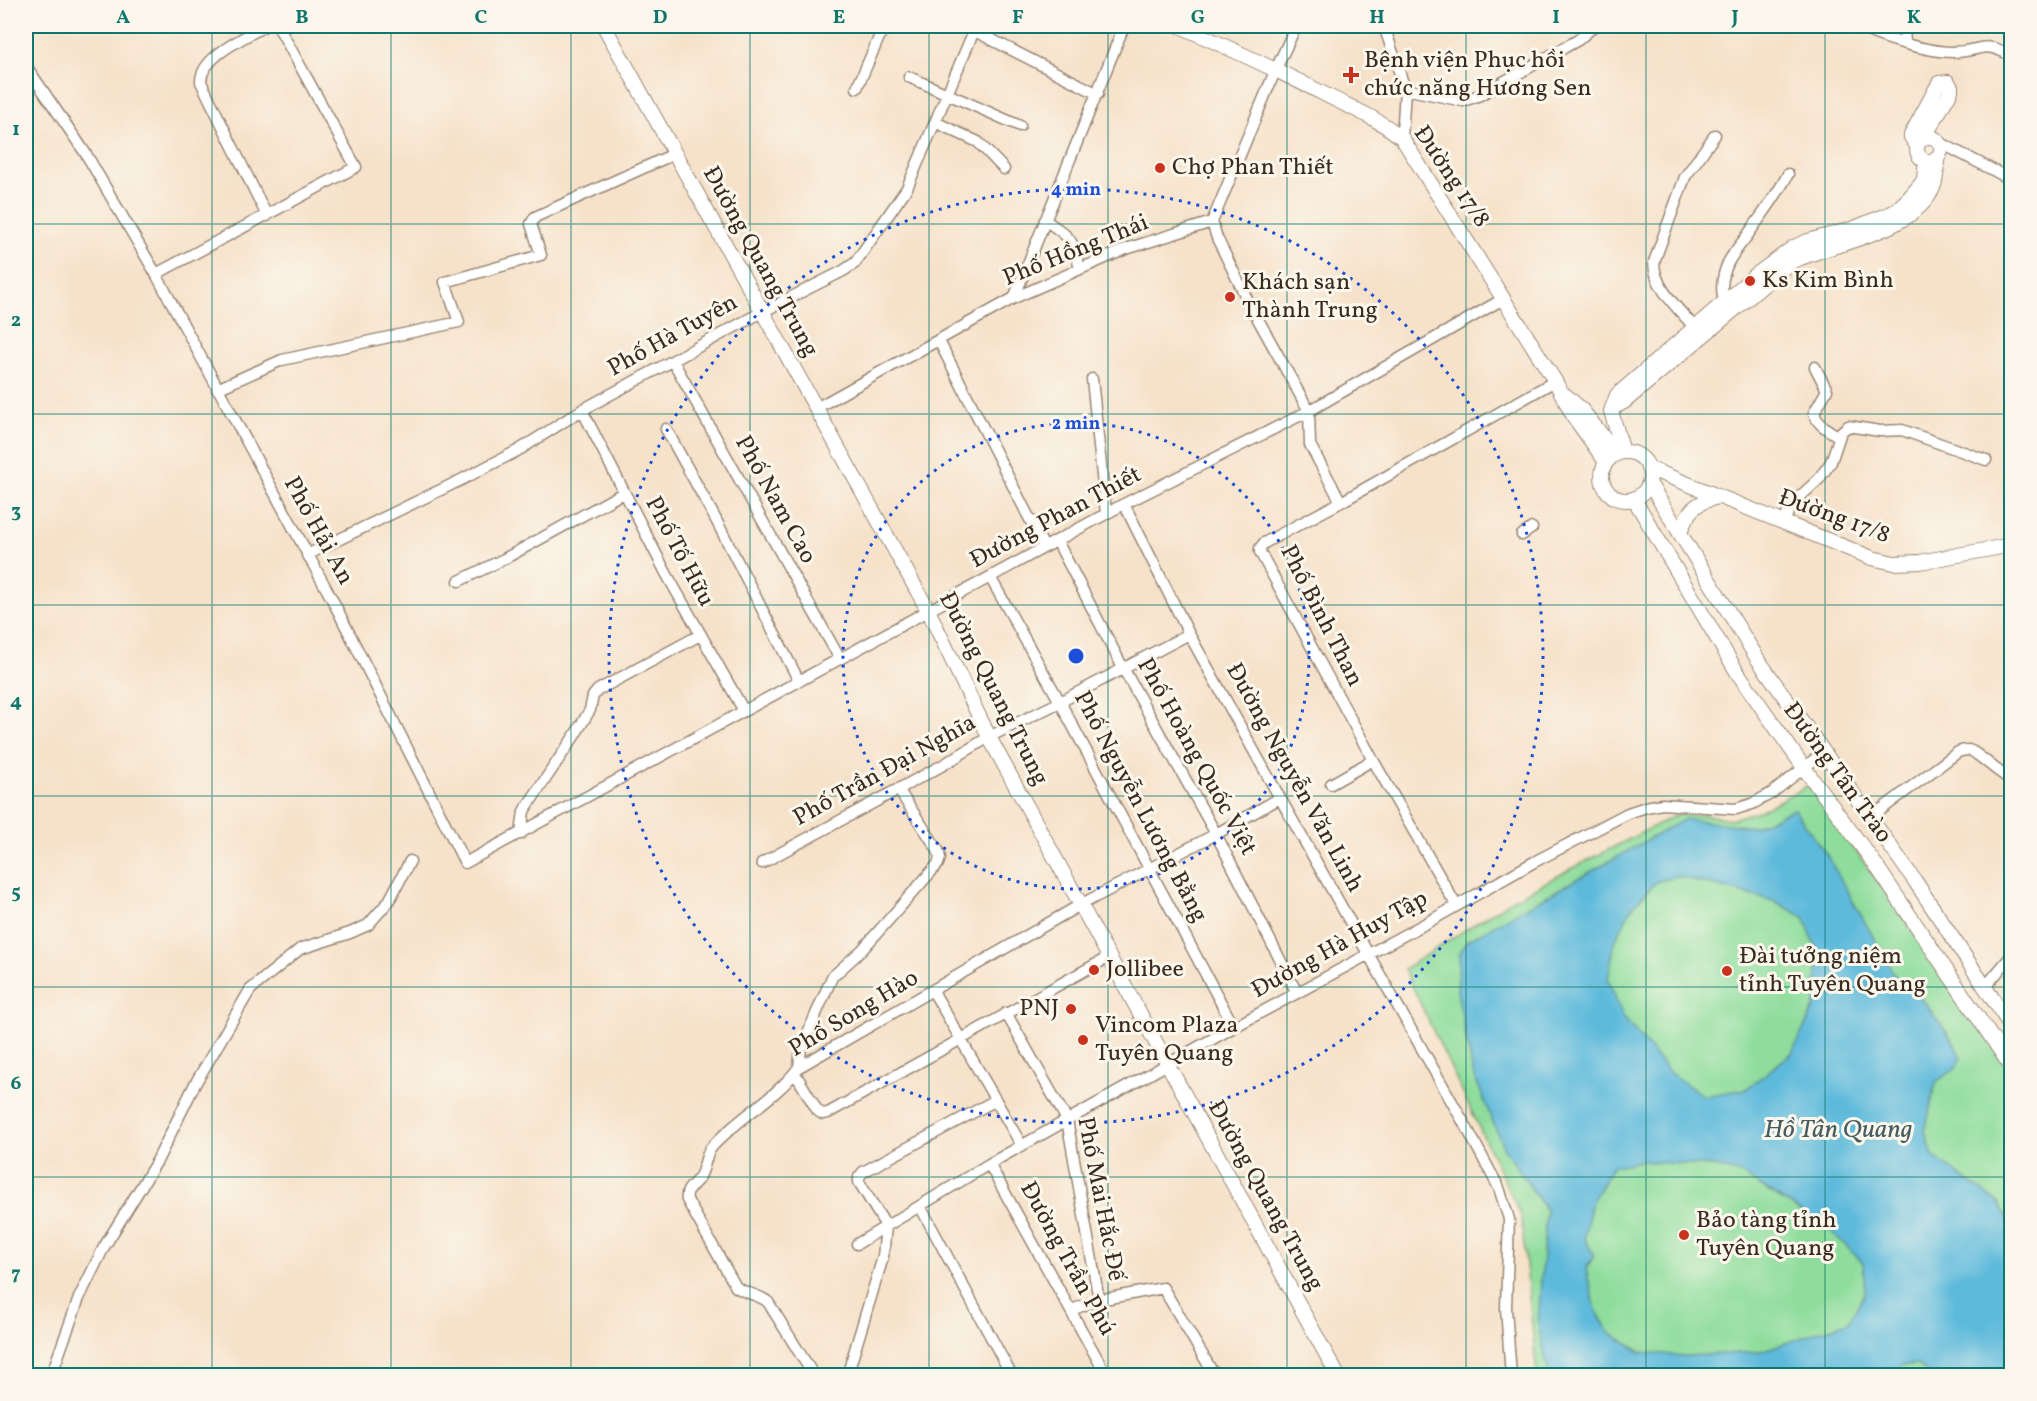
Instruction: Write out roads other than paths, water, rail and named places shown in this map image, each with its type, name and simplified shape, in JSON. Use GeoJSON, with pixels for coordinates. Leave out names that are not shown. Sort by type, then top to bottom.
{"type":"FeatureCollection","features":[{"type":"Feature","properties":{"kind":"main road","name":"Đường Quang Trung"},"geometry":{"type":"LineString","coordinates":[[604,26],[928,610],[989,737],[1338,1376]]}},
{"type":"Feature","properties":{"kind":"main road","name":"Đường 17/8"},"geometry":{"type":"LineString","coordinates":[[1180,26],[1276,69],[1362,113],[1391,129],[1402,138],[1557,385],[1581,409],[1616,456]]}},
{"type":"Feature","properties":{"kind":"main road"},"geometry":{"type":"LineString","coordinates":[[1612,408],[1624,402],[1727,307],[1753,277],[1794,247],[1852,229],[1894,212],[1921,184],[1932,159],[1941,149],[1939,142],[1934,138],[1920,142],[1919,157],[1932,159]]}},
{"type":"Feature","properties":{"kind":"main road"},"geometry":{"type":"LineString","coordinates":[[1616,456],[1639,456],[1648,468],[1649,483],[1646,490],[1634,499],[1618,499],[1606,489],[1602,478],[1616,456],[1611,411],[1617,395],[1695,328],[1727,307]]}},
{"type":"Feature","properties":{"kind":"main road","name":"Đường 17/8"},"geometry":{"type":"LineString","coordinates":[[1648,468],[1872,558],[1894,563],[1920,562],[2012,545]]}},
{"type":"Feature","properties":{"kind":"main road","name":"Đường Tân Trào"},"geometry":{"type":"LineString","coordinates":[[1649,483],[1758,658],[2012,1028]]}},
{"type":"Feature","properties":{"kind":"main road"},"geometry":{"type":"LineString","coordinates":[[1680,533],[1686,518],[1696,505],[1719,497]]}},
{"type":"Feature","properties":{"kind":"main road","name":"Đường Tân Trào"},"geometry":{"type":"LineString","coordinates":[[1634,499],[1737,672],[1895,892],[2012,1068]]}},
{"type":"Feature","properties":{"kind":"street"},"geometry":{"type":"LineString","coordinates":[[264,26],[210,60],[201,75],[201,82],[267,216]]}},
{"type":"Feature","properties":{"kind":"street"},"geometry":{"type":"LineString","coordinates":[[156,274],[356,167],[278,26]]}},
{"type":"Feature","properties":{"kind":"street"},"geometry":{"type":"LineString","coordinates":[[857,88],[884,26]]}},
{"type":"Feature","properties":{"kind":"street"},"geometry":{"type":"LineString","coordinates":[[1014,298],[1124,26]]}},
{"type":"Feature","properties":{"kind":"street"},"geometry":{"type":"LineString","coordinates":[[1296,26],[1212,222],[1217,238],[1249,303],[1309,411],[1310,445],[1341,502]]}},
{"type":"Feature","properties":{"kind":"street"},"geometry":{"type":"LineString","coordinates":[[1384,26],[1405,89],[1402,138]]}},
{"type":"Feature","properties":{"kind":"street"},"geometry":{"type":"LineString","coordinates":[[1405,89],[1463,101],[1480,95],[1578,40],[1594,26]]}},
{"type":"Feature","properties":{"kind":"street"},"geometry":{"type":"LineString","coordinates":[[1858,26],[1874,34],[1905,43],[1952,52],[1989,46],[2012,56]]}},
{"type":"Feature","properties":{"kind":"street"},"geometry":{"type":"LineString","coordinates":[[1904,26],[1905,43]]}},
{"type":"Feature","properties":{"kind":"street"},"geometry":{"type":"LineString","coordinates":[[972,27],[1098,94]]}},
{"type":"Feature","properties":{"kind":"street","name":"Phố Hà Tuyên"},"geometry":{"type":"LineString","coordinates":[[307,555],[519,450],[582,410],[855,263],[906,188],[947,93],[972,27]]}},
{"type":"Feature","properties":{"kind":"street","name":"Phố Hải An"},"geometry":{"type":"LineString","coordinates":[[26,66],[86,154],[156,274],[333,601],[465,863],[628,774]]}},
{"type":"Feature","properties":{"kind":"street"},"geometry":{"type":"LineString","coordinates":[[909,77],[1020,126]]}},
{"type":"Feature","properties":{"kind":"street"},"geometry":{"type":"LineString","coordinates":[[934,122],[978,142],[1004,169]]}},
{"type":"Feature","properties":{"kind":"street"},"geometry":{"type":"LineString","coordinates":[[1695,328],[1658,283],[1654,273],[1654,262],[1685,177],[1715,135]]}},
{"type":"Feature","properties":{"kind":"street"},"geometry":{"type":"LineString","coordinates":[[1939,142],[2012,180]]}},
{"type":"Feature","properties":{"kind":"street"},"geometry":{"type":"LineString","coordinates":[[217,389],[282,360],[459,322],[445,282],[541,255],[531,224],[535,217],[674,154]]}},
{"type":"Feature","properties":{"kind":"street"},"geometry":{"type":"LineString","coordinates":[[1727,307],[1723,277],[1729,261],[1781,188],[1788,174]]}},
{"type":"Feature","properties":{"kind":"street"},"geometry":{"type":"LineString","coordinates":[[1045,220],[1069,236],[1075,247],[1080,269]]}},
{"type":"Feature","properties":{"kind":"street","name":"Phố Hồng Thái"},"geometry":{"type":"LineString","coordinates":[[816,408],[1014,298],[1126,249],[1212,222]]}},
{"type":"Feature","properties":{"kind":"street","name":"Đường Phan Thiết"},"geometry":{"type":"LineString","coordinates":[[628,774],[1124,504],[1309,411],[1503,299]]}},
{"type":"Feature","properties":{"kind":"street"},"geometry":{"type":"LineString","coordinates":[[939,341],[1044,547]]}},
{"type":"Feature","properties":{"kind":"street","name":"Phố Nam Cao"},"geometry":{"type":"LineString","coordinates":[[673,361],[840,659]]}},
{"type":"Feature","properties":{"kind":"street"},"geometry":{"type":"LineString","coordinates":[[1815,367],[1827,390],[1814,416],[1820,424],[1839,437]]}},
{"type":"Feature","properties":{"kind":"street"},"geometry":{"type":"LineString","coordinates":[[1092,379],[1106,514]]}},
{"type":"Feature","properties":{"kind":"street","name":"Phố Bình Than"},"geometry":{"type":"LineString","coordinates":[[1456,905],[1373,760],[1260,552],[1260,548],[1264,543],[1557,385]]}},
{"type":"Feature","properties":{"kind":"street","name":"Phố Tố Hữu"},"geometry":{"type":"LineString","coordinates":[[582,410],[700,635],[744,711]]}},
{"type":"Feature","properties":{"kind":"street"},"geometry":{"type":"LineString","coordinates":[[1783,522],[1793,503],[1819,479],[1831,462],[1841,432],[1848,426],[1880,431],[1902,430],[1986,460]]}},
{"type":"Feature","properties":{"kind":"street"},"geometry":{"type":"LineString","coordinates":[[666,429],[799,681]]}},
{"type":"Feature","properties":{"kind":"street"},"geometry":{"type":"LineString","coordinates":[[459,581],[624,493]]}},
{"type":"Feature","properties":{"kind":"street","name":"Đường Nguyễn Văn Linh"},"geometry":{"type":"LineString","coordinates":[[1124,504],[1189,634],[1499,1188],[1509,1219],[1506,1308],[1511,1376]]}},
{"type":"Feature","properties":{"kind":"street","name":"Phố Hoàng Quốc Việt"},"geometry":{"type":"LineString","coordinates":[[1057,541],[1123,668],[1216,834],[1298,993]]}},
{"type":"Feature","properties":{"kind":"street","name":"Phố Nguyễn Lương Bằng"},"geometry":{"type":"LineString","coordinates":[[990,577],[1060,702],[1234,1027]]}},
{"type":"Feature","properties":{"kind":"street","name":"Phố Trần Đại Nghĩa"},"geometry":{"type":"LineString","coordinates":[[762,863],[989,737],[1189,634]]}},
{"type":"Feature","properties":{"kind":"street"},"geometry":{"type":"LineString","coordinates":[[521,834],[525,811],[575,735],[590,710],[593,696],[598,690],[700,635]]}},
{"type":"Feature","properties":{"kind":"street"},"geometry":{"type":"LineString","coordinates":[[1870,818],[1958,753],[1967,750],[1976,752],[2002,776],[2012,780]]}},
{"type":"Feature","properties":{"kind":"street","name":"Đường Hà Huy Tập"},"geometry":{"type":"LineString","coordinates":[[857,1244],[1066,1120],[1534,861],[1628,813],[1662,804],[1736,809],[1752,804],[1772,793],[1824,752]]}},
{"type":"Feature","properties":{"kind":"street"},"geometry":{"type":"LineString","coordinates":[[1331,784],[1373,760]]}},
{"type":"Feature","properties":{"kind":"street"},"geometry":{"type":"LineString","coordinates":[[898,789],[938,850],[940,858],[938,864],[870,941],[832,977],[801,1049],[797,1070],[817,1110],[822,1114],[828,1113],[1109,957]]}},
{"type":"Feature","properties":{"kind":"street","name":"Phố Song Hào"},"geometry":{"type":"LineString","coordinates":[[814,1376],[768,1302],[762,1297],[744,1293],[736,1287],[687,1200],[689,1187],[702,1172],[710,1150],[797,1070],[1080,905],[1280,798]]}},
{"type":"Feature","properties":{"kind":"street"},"geometry":{"type":"LineString","coordinates":[[51,1376],[79,1298],[104,1247],[157,1161],[195,1084],[250,990],[300,949],[368,925],[389,901],[410,861]]}},
{"type":"Feature","properties":{"kind":"street"},"geometry":{"type":"LineString","coordinates":[[1985,987],[2012,955]]}},
{"type":"Feature","properties":{"kind":"street"},"geometry":{"type":"LineString","coordinates":[[933,991],[1022,1146]]}},
{"type":"Feature","properties":{"kind":"street","name":"Phố Mai Hắc Đế"},"geometry":{"type":"LineString","coordinates":[[1006,1013],[1066,1120],[1099,1300]]}},
{"type":"Feature","properties":{"kind":"street"},"geometry":{"type":"LineString","coordinates":[[847,1376],[883,1257],[886,1226],[859,1182],[859,1177],[863,1172],[996,1100]]}},
{"type":"Feature","properties":{"kind":"street","name":"Đường Trần Phú"},"geometry":{"type":"LineString","coordinates":[[989,1164],[1107,1376]]}},
{"type":"Feature","properties":{"kind":"street"},"geometry":{"type":"LineString","coordinates":[[920,1206],[1012,1376]]}},
{"type":"Feature","properties":{"kind":"street"},"geometry":{"type":"LineString","coordinates":[[1071,1310],[1099,1300],[1163,1288],[1215,1376]]}},
{"type":"Feature","properties":{"kind":"water","name":"Hồ Tân Quang"},"geometry":{"type":"Polygon","coordinates":[[[1794,809],[1828,857],[1897,979],[1911,984],[1954,1042],[1961,1059],[1954,1070],[1936,1082],[1925,1132],[1933,1156],[1999,1203],[2011,1225],[2011,1375],[1927,1375],[1917,1365],[1902,1365],[1897,1376],[1549,1375],[1538,1324],[1546,1210],[1503,1147],[1473,1073],[1457,991],[1459,956],[1466,941],[1685,819],[1753,827],[1794,809]],[[1677,876],[1656,882],[1631,909],[1615,941],[1608,979],[1624,1018],[1671,1074],[1704,1096],[1746,1089],[1792,1053],[1815,1006],[1818,952],[1804,917],[1774,901],[1677,876]],[[1640,1161],[1612,1167],[1592,1201],[1584,1237],[1594,1256],[1586,1269],[1596,1310],[1609,1332],[1640,1352],[1685,1356],[1758,1352],[1848,1322],[1865,1294],[1863,1263],[1829,1229],[1741,1174],[1713,1166],[1640,1161]]]}},
{"type":"Feature","properties":{"kind":"place","name":"Bệnh viện Phục hồi chức năng Hương Sen"},"geometry":{"type":"Point","coordinates":[1351,75]}},
{"type":"Feature","properties":{"kind":"place","name":"Chợ Phan Thiết"},"geometry":{"type":"Point","coordinates":[1160,168]}},
{"type":"Feature","properties":{"kind":"place","name":"Ks Kim Bình"},"geometry":{"type":"Point","coordinates":[1750,281]}},
{"type":"Feature","properties":{"kind":"place","name":"Khách sạn Thành Trung"},"geometry":{"type":"Point","coordinates":[1230,297]}},
{"type":"Feature","properties":{"kind":"place","name":"Jollibee"},"geometry":{"type":"Point","coordinates":[1094,970]}},
{"type":"Feature","properties":{"kind":"place","name":"Đài tưởng niệm tỉnh Tuyên Quang"},"geometry":{"type":"Point","coordinates":[1727,971]}},
{"type":"Feature","properties":{"kind":"place","name":"PNJ"},"geometry":{"type":"Point","coordinates":[1071,1009]}},
{"type":"Feature","properties":{"kind":"place","name":"Vincom Plaza Tuyên Quang"},"geometry":{"type":"Point","coordinates":[1083,1040]}},
{"type":"Feature","properties":{"kind":"place","name":"Bảo tàng tỉnh Tuyên Quang"},"geometry":{"type":"Point","coordinates":[1684,1235]}}]}
